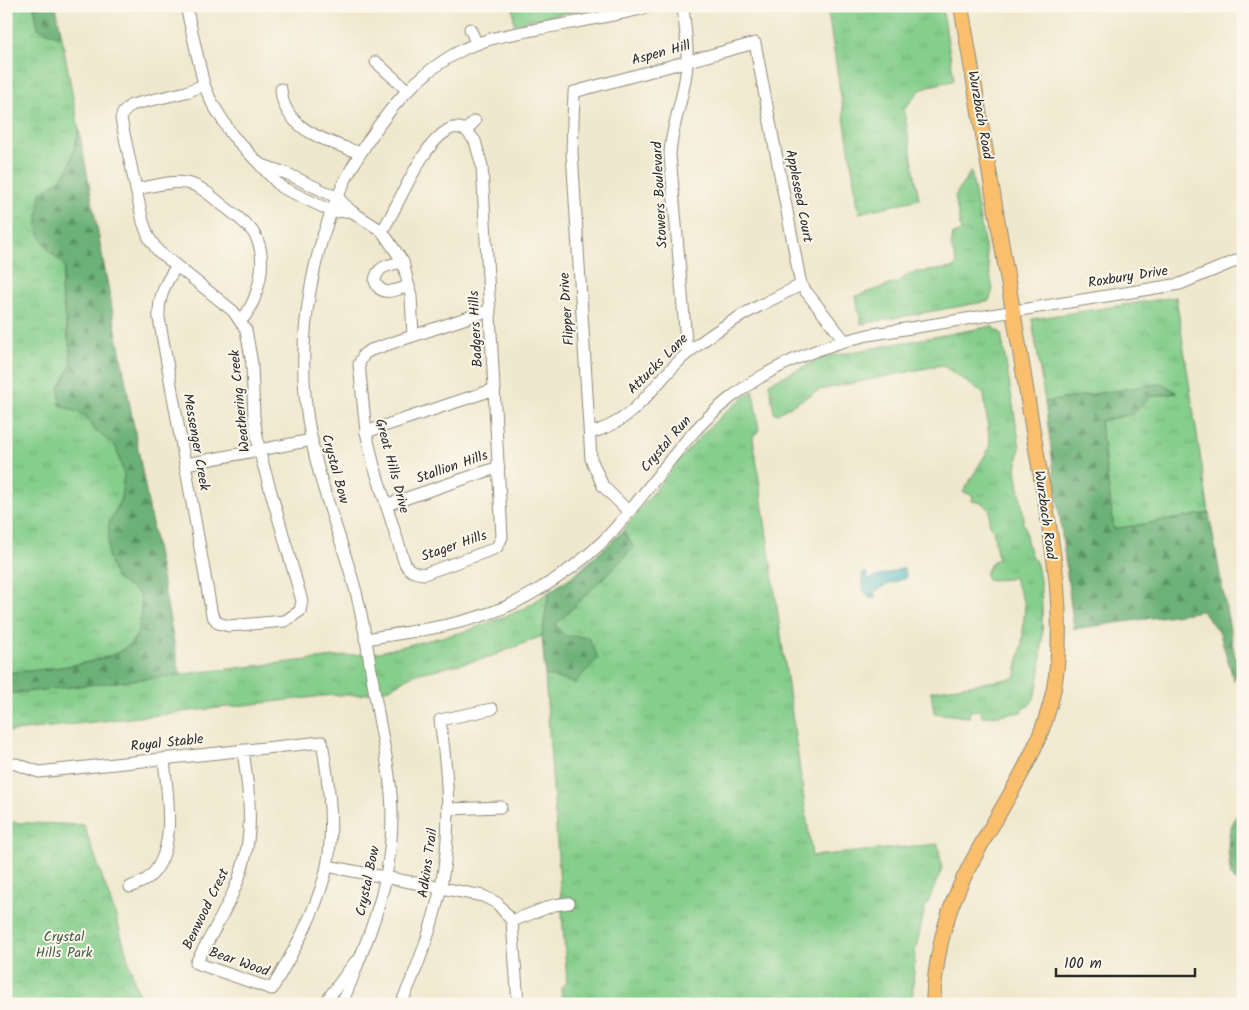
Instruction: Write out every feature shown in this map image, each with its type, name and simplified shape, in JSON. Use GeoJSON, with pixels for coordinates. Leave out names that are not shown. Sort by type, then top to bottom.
{"type":"FeatureCollection","features":[{"type":"Feature","properties":{"kind":"main road","name":"Wurzbach Road"},"geometry":{"type":"LineString","coordinates":[[933,1004],[940,944],[952,907],[973,860],[1033,752],[1046,721],[1058,660],[1058,612],[1049,536],[1014,310],[961,6]]}},
{"type":"Feature","properties":{"kind":"street"},"geometry":{"type":"LineString","coordinates":[[186,6],[204,85],[221,120],[232,134],[281,187],[333,212],[351,211]]}},
{"type":"Feature","properties":{"kind":"street","name":"Crystal Bow"},"geometry":{"type":"LineString","coordinates":[[341,1004],[376,919],[386,879],[392,815],[390,780],[356,592],[324,487],[312,440],[306,403],[304,359],[307,315],[314,272],[326,229],[338,198],[360,153],[385,116],[407,90],[444,60],[476,44],[500,37],[653,6]]}},
{"type":"Feature","properties":{"kind":"street","name":"Stowers Boulevard"},"geometry":{"type":"LineString","coordinates":[[683,6],[687,61],[686,80],[671,135],[670,156],[686,354]]}},
{"type":"Feature","properties":{"kind":"street"},"geometry":{"type":"LineString","coordinates":[[470,30],[476,44]]}},
{"type":"Feature","properties":{"kind":"street","name":"Aspen Hill"},"geometry":{"type":"LineString","coordinates":[[574,92],[755,43]]}},
{"type":"Feature","properties":{"kind":"street","name":"Appleseed Court"},"geometry":{"type":"LineString","coordinates":[[755,43],[801,284],[844,340]]}},
{"type":"Feature","properties":{"kind":"street"},"geometry":{"type":"LineString","coordinates":[[376,62],[407,90]]}},
{"type":"Feature","properties":{"kind":"street"},"geometry":{"type":"LineString","coordinates":[[136,190],[184,182],[208,193],[253,232],[260,243],[262,255],[254,301],[242,321],[233,311],[158,251],[149,238],[136,190],[121,119],[125,110],[131,105],[186,92],[204,85]]}},
{"type":"Feature","properties":{"kind":"street"},"geometry":{"type":"LineString","coordinates":[[281,89],[283,106],[289,116],[298,124],[323,139],[360,153]]}},
{"type":"Feature","properties":{"kind":"street","name":"Flipper Drive"},"geometry":{"type":"LineString","coordinates":[[574,92],[572,152],[591,459],[603,486],[628,511]]}},
{"type":"Feature","properties":{"kind":"street"},"geometry":{"type":"LineString","coordinates":[[382,231],[415,169],[439,137],[448,129],[466,130],[475,121]]}},
{"type":"Feature","properties":{"kind":"street","name":"Badgers Hills"},"geometry":{"type":"LineString","coordinates":[[466,130],[475,141],[482,166],[499,467],[502,537],[500,543]]}},
{"type":"Feature","properties":{"kind":"street"},"geometry":{"type":"LineString","coordinates":[[261,164],[288,174],[338,198],[351,211],[382,231],[403,262],[409,286],[413,336],[490,310]]}},
{"type":"Feature","properties":{"kind":"street","name":"Roxbury Drive"},"geometry":{"type":"LineString","coordinates":[[1014,310],[1180,284],[1243,258]]}},
{"type":"Feature","properties":{"kind":"street"},"geometry":{"type":"LineString","coordinates":[[403,262],[378,270],[375,281],[380,289],[389,292],[409,286]]}},
{"type":"Feature","properties":{"kind":"street","name":"Messenger Creek"},"geometry":{"type":"LineString","coordinates":[[176,267],[164,287],[159,318],[210,608],[218,623]]}},
{"type":"Feature","properties":{"kind":"street","name":"Attucks Lane"},"geometry":{"type":"LineString","coordinates":[[590,434],[607,429],[626,418],[686,354],[711,334],[759,305],[801,284]]}},
{"type":"Feature","properties":{"kind":"street","name":"Crystal Run"},"geometry":{"type":"LineString","coordinates":[[365,639],[460,623],[531,595],[569,569],[606,538],[686,441],[728,399],[782,364],[819,348],[844,340],[1014,310]]}},
{"type":"Feature","properties":{"kind":"street","name":"Weathering Creek"},"geometry":{"type":"LineString","coordinates":[[218,623],[229,626],[285,621],[300,610],[302,601],[260,450],[254,417],[250,348],[242,321]]}},
{"type":"Feature","properties":{"kind":"street","name":"Great Hills Drive"},"geometry":{"type":"LineString","coordinates":[[413,336],[371,350],[361,358],[359,364],[366,432],[404,562],[407,568],[416,573]]}},
{"type":"Feature","properties":{"kind":"street"},"geometry":{"type":"LineString","coordinates":[[366,432],[495,389]]}},
{"type":"Feature","properties":{"kind":"street"},"geometry":{"type":"LineString","coordinates":[[186,464],[312,440]]}},
{"type":"Feature","properties":{"kind":"street","name":"Stallion Hills"},"geometry":{"type":"LineString","coordinates":[[386,505],[499,467]]}},
{"type":"Feature","properties":{"kind":"street","name":"Stager Hills"},"geometry":{"type":"LineString","coordinates":[[416,573],[424,574],[491,550],[500,543]]}},
{"type":"Feature","properties":{"kind":"street","name":"Adkins Trail"},"geometry":{"type":"LineString","coordinates":[[401,1004],[428,941],[446,866],[450,808],[440,720],[492,709]]}},
{"type":"Feature","properties":{"kind":"street","name":"Royal Stable"},"geometry":{"type":"LineString","coordinates":[[16,764],[39,772],[322,742],[328,777],[330,816],[327,866]]}},
{"type":"Feature","properties":{"kind":"street","name":"Benwood Crest"},"geometry":{"type":"LineString","coordinates":[[196,963],[226,907],[242,872],[248,842],[248,790],[243,750]]}},
{"type":"Feature","properties":{"kind":"street"},"geometry":{"type":"LineString","coordinates":[[130,887],[148,878],[159,864],[167,842],[169,817],[164,759]]}},
{"type":"Feature","properties":{"kind":"street"},"geometry":{"type":"LineString","coordinates":[[450,808],[501,807]]}},
{"type":"Feature","properties":{"kind":"street"},"geometry":{"type":"LineString","coordinates":[[327,866],[386,879],[442,887],[483,896],[497,904],[512,922],[518,1004]]}},
{"type":"Feature","properties":{"kind":"street","name":"Bear Wood"},"geometry":{"type":"LineString","coordinates":[[196,963],[272,989],[308,924],[327,866]]}},
{"type":"Feature","properties":{"kind":"street"},"geometry":{"type":"LineString","coordinates":[[512,922],[554,905],[569,903]]}},
{"type":"Feature","properties":{"kind":"street","name":"Crystal Bow"},"geometry":{"type":"LineString","coordinates":[[324,1004],[361,954]]}},
{"type":"Feature","properties":{"kind":"green space"},"geometry":{"type":"Polygon","coordinates":[[[6,6],[34,6],[38,28],[62,38],[79,130],[69,168],[61,181],[41,192],[48,250],[65,266],[61,290],[72,364],[59,388],[86,416],[94,429],[116,447],[124,475],[121,498],[109,524],[115,578],[140,594],[141,611],[139,629],[134,639],[125,648],[111,655],[75,665],[6,673],[6,6]]]}},
{"type":"Feature","properties":{"kind":"green space"},"geometry":{"type":"Polygon","coordinates":[[[34,6],[56,6],[62,38],[38,28],[34,6]]]}},
{"type":"Feature","properties":{"kind":"green space"},"geometry":{"type":"Polygon","coordinates":[[[513,6],[597,6],[514,24],[513,6]]]}},
{"type":"Feature","properties":{"kind":"green space"},"geometry":{"type":"Polygon","coordinates":[[[827,6],[942,6],[954,79],[953,81],[929,86],[919,91],[904,110],[919,199],[859,213],[827,6]]]}},
{"type":"Feature","properties":{"kind":"green space"},"geometry":{"type":"Polygon","coordinates":[[[79,130],[180,675],[6,694],[6,673],[75,665],[94,661],[125,648],[137,635],[141,617],[140,594],[115,578],[108,556],[109,524],[121,498],[124,475],[116,447],[94,429],[86,416],[60,405],[59,388],[72,364],[61,290],[65,266],[43,241],[38,226],[38,217],[41,192],[60,179],[69,167],[79,130]]]}},
{"type":"Feature","properties":{"kind":"green space"},"geometry":{"type":"Polygon","coordinates":[[[971,171],[993,290],[989,301],[861,324],[856,296],[898,282],[910,273],[953,268],[957,264],[951,246],[953,234],[961,231],[955,196],[971,171]]]}},
{"type":"Feature","properties":{"kind":"green space"},"geometry":{"type":"Polygon","coordinates":[[[1176,297],[1209,513],[1114,529],[1100,421],[1133,414],[1149,397],[1176,393],[1162,383],[1045,402],[1032,319],[1176,297]]]}},
{"type":"Feature","properties":{"kind":"green space"},"geometry":{"type":"Polygon","coordinates":[[[992,326],[1001,333],[1020,447],[1016,469],[1024,518],[1022,522],[1025,526],[1029,549],[1036,562],[1039,574],[1042,610],[1042,652],[1037,688],[1029,706],[1022,709],[1022,712],[982,717],[980,710],[970,711],[969,717],[934,713],[931,691],[1015,678],[1022,645],[1025,605],[1013,576],[1010,579],[987,580],[985,574],[992,562],[998,559],[993,530],[989,523],[990,511],[982,503],[972,501],[973,495],[963,492],[990,447],[984,394],[942,365],[819,390],[777,414],[774,412],[769,383],[825,357],[992,326]]]}},
{"type":"Feature","properties":{"kind":"green space"},"geometry":{"type":"Polygon","coordinates":[[[1162,383],[1177,393],[1150,397],[1133,414],[1100,421],[1114,529],[1209,513],[1237,669],[1234,681],[1220,634],[1202,611],[1074,629],[1045,402],[1162,383]]]}},
{"type":"Feature","properties":{"kind":"green space"},"geometry":{"type":"Polygon","coordinates":[[[753,391],[759,430],[753,437],[812,856],[938,844],[942,869],[925,909],[915,952],[912,1004],[562,1004],[561,988],[567,982],[545,675],[575,683],[588,637],[565,637],[555,625],[634,548],[623,531],[667,474],[716,421],[753,391]]]}},
{"type":"Feature","properties":{"kind":"green space"},"geometry":{"type":"Polygon","coordinates":[[[623,531],[634,548],[555,625],[565,636],[588,637],[598,658],[575,683],[545,675],[542,636],[549,592],[579,571],[623,531]]]}},
{"type":"Feature","properties":{"kind":"green space"},"geometry":{"type":"Polygon","coordinates":[[[549,592],[542,636],[487,658],[415,674],[388,689],[360,695],[333,695],[6,732],[6,694],[379,652],[467,631],[524,609],[549,592]]]}},
{"type":"Feature","properties":{"kind":"green space"},"geometry":{"type":"Polygon","coordinates":[[[1243,807],[1243,887],[1231,877],[1228,841],[1232,824],[1243,807]]]}},
{"type":"Feature","properties":{"kind":"green space","name":"Crystal Hills Park"},"geometry":{"type":"Polygon","coordinates":[[[6,822],[84,825],[116,917],[141,1004],[6,1004],[6,822]]]}},
{"type":"Feature","properties":{"kind":"water"},"geometry":{"type":"Polygon","coordinates":[[[904,568],[907,578],[884,586],[874,592],[876,597],[871,599],[863,590],[862,574],[866,572],[869,579],[904,568]]]}}]}
